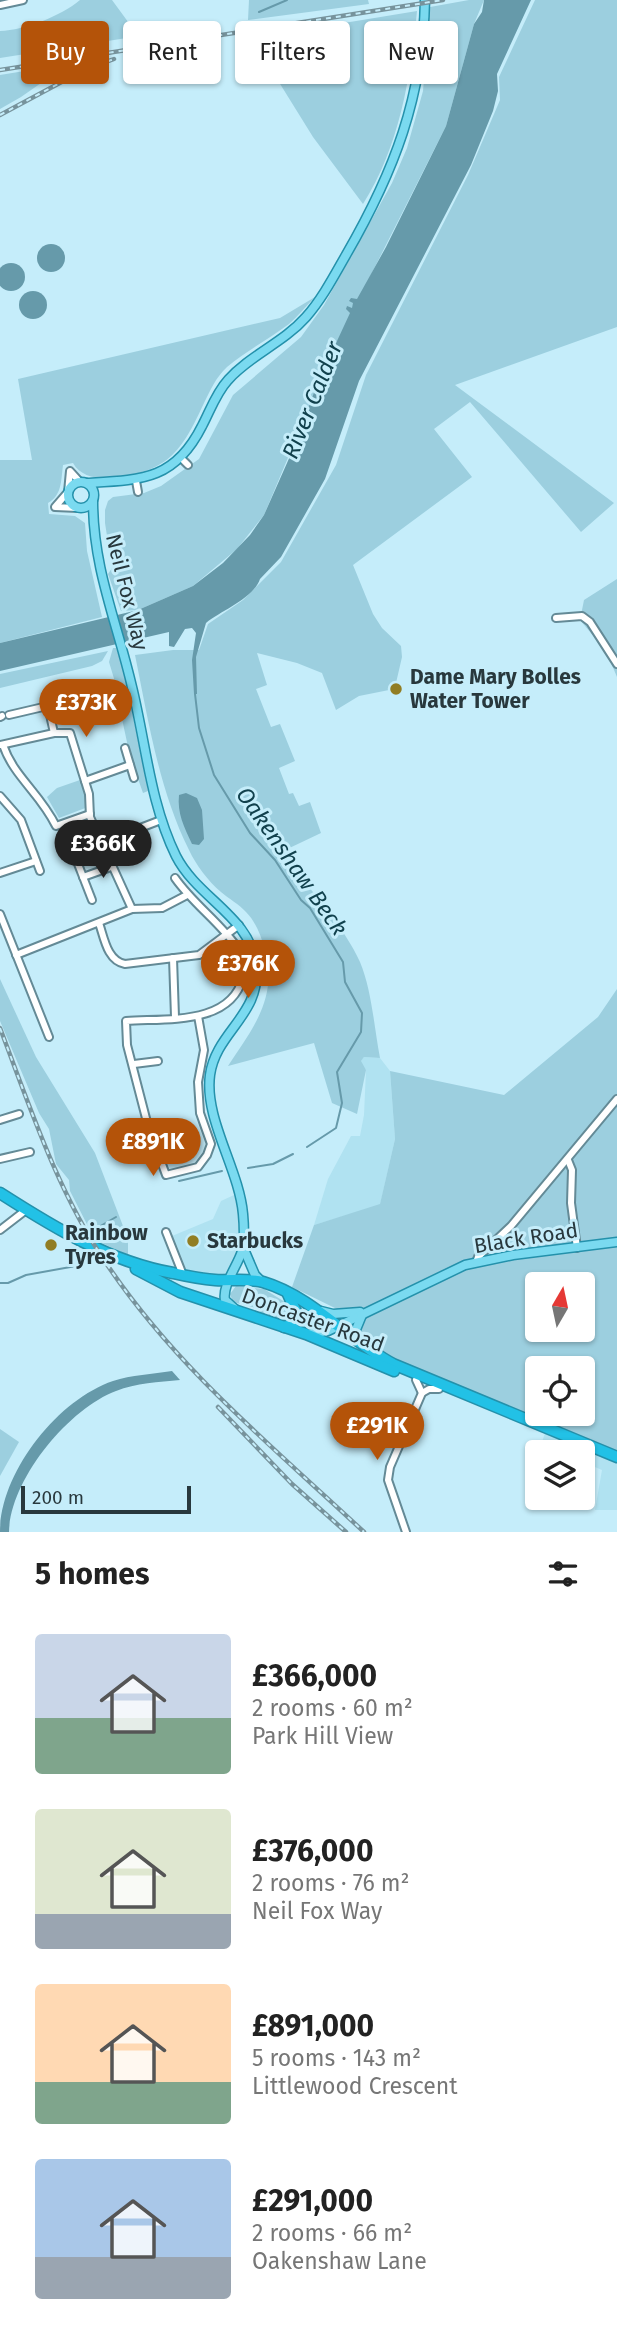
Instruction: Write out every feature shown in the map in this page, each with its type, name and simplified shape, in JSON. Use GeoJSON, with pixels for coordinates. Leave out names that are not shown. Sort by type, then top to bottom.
{"type":"FeatureCollection","features":[{"type":"Feature","properties":{"kind":"highway","name":"Doncaster Road"},"geometry":{"type":"LineString","coordinates":[[0,1193],[26,1210],[172,1288],[306,1334],[423,1385],[497,1408]]}},
{"type":"Feature","properties":{"kind":"highway","name":"Doncaster Road"},"geometry":{"type":"LineString","coordinates":[[120,1259],[179,1274],[262,1282],[316,1309],[360,1343],[423,1385],[497,1408],[617,1457]]}},
{"type":"Feature","properties":{"kind":"highway"},"geometry":{"type":"LineString","coordinates":[[179,1274],[173,1282],[199,1299]]}},
{"type":"Feature","properties":{"kind":"highway"},"geometry":{"type":"LineString","coordinates":[[284,1326],[293,1324],[298,1314],[287,1294]]}},
{"type":"Feature","properties":{"kind":"main road"},"geometry":{"type":"LineString","coordinates":[[68,492],[72,485],[84,482],[136,481],[160,473],[181,458],[196,437],[225,383],[237,370],[280,342],[314,307],[374,207],[392,167],[409,118],[421,63],[425,0]]}},
{"type":"Feature","properties":{"kind":"main road"},"geometry":{"type":"LineString","coordinates":[[84,482],[94,497]]}},
{"type":"Feature","properties":{"kind":"main road"},"geometry":{"type":"LineString","coordinates":[[80,509],[87,507],[107,483]]}},
{"type":"Feature","properties":{"kind":"main road","name":"Neil Fox Way"},"geometry":{"type":"LineString","coordinates":[[68,492],[69,501],[93,522]]}},
{"type":"Feature","properties":{"kind":"main road","name":"Neil Fox Way"},"geometry":{"type":"LineString","coordinates":[[94,497],[93,522],[98,565],[126,665],[162,820],[184,871],[197,887],[239,925],[255,958],[256,984],[246,1013],[220,1047],[210,1074],[210,1088],[215,1116],[240,1197],[243,1247],[255,1275],[262,1282]]}},
{"type":"Feature","properties":{"kind":"main road","name":"Black Road"},"geometry":{"type":"LineString","coordinates":[[306,1334],[338,1326],[476,1262],[617,1242]]}},
{"type":"Feature","properties":{"kind":"main road","name":"Neil Fox Way"},"geometry":{"type":"LineString","coordinates":[[230,1280],[243,1247]]}},
{"type":"Feature","properties":{"kind":"main road"},"geometry":{"type":"LineString","coordinates":[[230,1280],[224,1296],[240,1313]]}},
{"type":"Feature","properties":{"kind":"main road","name":"Black Road"},"geometry":{"type":"LineString","coordinates":[[316,1309],[333,1314],[366,1311]]}},
{"type":"Feature","properties":{"kind":"main road"},"geometry":{"type":"LineString","coordinates":[[360,1343],[355,1332],[356,1324],[366,1311]]}},
{"type":"Feature","properties":{"kind":"street"},"geometry":{"type":"LineString","coordinates":[[0,5],[23,0]]}},
{"type":"Feature","properties":{"kind":"street"},"geometry":{"type":"LineString","coordinates":[[181,458],[188,465]]}},
{"type":"Feature","properties":{"kind":"street"},"geometry":{"type":"LineString","coordinates":[[80,509],[52,507],[68,492],[70,468],[84,482]]}},
{"type":"Feature","properties":{"kind":"street"},"geometry":{"type":"LineString","coordinates":[[136,481],[138,492]]}},
{"type":"Feature","properties":{"kind":"street"},"geometry":{"type":"LineString","coordinates":[[556,618],[582,616],[590,622],[617,664]]}},
{"type":"Feature","properties":{"kind":"street"},"geometry":{"type":"LineString","coordinates":[[4,716],[89,698],[95,715]]}},
{"type":"Feature","properties":{"kind":"street"},"geometry":{"type":"LineString","coordinates":[[48,706],[54,733]]}},
{"type":"Feature","properties":{"kind":"street"},"geometry":{"type":"LineString","coordinates":[[56,826],[41,798],[10,764],[2,745],[54,733],[71,733],[85,781],[90,814],[111,867],[123,884],[132,909]]}},
{"type":"Feature","properties":{"kind":"street"},"geometry":{"type":"LineString","coordinates":[[125,748],[134,778]]}},
{"type":"Feature","properties":{"kind":"street"},"geometry":{"type":"LineString","coordinates":[[85,781],[130,765]]}},
{"type":"Feature","properties":{"kind":"street"},"geometry":{"type":"LineString","coordinates":[[0,796],[21,820],[40,871]]}},
{"type":"Feature","properties":{"kind":"street"},"geometry":{"type":"LineString","coordinates":[[48,829],[90,814]]}},
{"type":"Feature","properties":{"kind":"street"},"geometry":{"type":"LineString","coordinates":[[101,843],[162,820]]}},
{"type":"Feature","properties":{"kind":"street"},"geometry":{"type":"LineString","coordinates":[[0,873],[36,861]]}},
{"type":"Feature","properties":{"kind":"street"},"geometry":{"type":"LineString","coordinates":[[78,864],[92,900]]}},
{"type":"Feature","properties":{"kind":"street"},"geometry":{"type":"LineString","coordinates":[[83,877],[111,867]]}},
{"type":"Feature","properties":{"kind":"street"},"geometry":{"type":"LineString","coordinates":[[174,878],[227,935],[242,955],[245,969],[241,984],[227,1004],[198,1016],[126,1021],[127,1045],[148,1126],[166,1175],[198,1167],[207,1155],[211,1143],[200,1113],[198,1082],[204,1050],[198,1016]]}},
{"type":"Feature","properties":{"kind":"street"},"geometry":{"type":"LineString","coordinates":[[16,955],[132,909],[162,908],[187,895]]}},
{"type":"Feature","properties":{"kind":"street"},"geometry":{"type":"LineString","coordinates":[[0,914],[50,1037]]}},
{"type":"Feature","properties":{"kind":"street"},"geometry":{"type":"LineString","coordinates":[[99,923],[111,956],[117,963],[199,956],[239,925]]}},
{"type":"Feature","properties":{"kind":"street"},"geometry":{"type":"LineString","coordinates":[[173,958],[175,1017]]}},
{"type":"Feature","properties":{"kind":"street"},"geometry":{"type":"LineString","coordinates":[[134,1064],[158,1061]]}},
{"type":"Feature","properties":{"kind":"street"},"geometry":{"type":"LineString","coordinates":[[476,1262],[478,1257],[512,1226],[617,1099]]}},
{"type":"Feature","properties":{"kind":"street"},"geometry":{"type":"LineString","coordinates":[[0,1120],[19,1114]]}},
{"type":"Feature","properties":{"kind":"street"},"geometry":{"type":"LineString","coordinates":[[0,1159],[30,1152]]}},
{"type":"Feature","properties":{"kind":"street"},"geometry":{"type":"LineString","coordinates":[[568,1160],[572,1170],[571,1203],[577,1248]]}},
{"type":"Feature","properties":{"kind":"street"},"geometry":{"type":"LineString","coordinates":[[0,1230],[26,1210]]}},
{"type":"Feature","properties":{"kind":"street"},"geometry":{"type":"LineString","coordinates":[[166,1233],[177,1259],[179,1274]]}},
{"type":"Feature","properties":{"kind":"street"},"geometry":{"type":"LineString","coordinates":[[406,1532],[388,1480],[394,1455],[423,1385]]}},
{"type":"Feature","properties":{"kind":"shaded area"},"geometry":{"type":"Polygon","coordinates":[[[80,0],[112,0],[127,21],[123,21],[123,39],[109,41],[109,21],[42,21],[80,0]]]}},
{"type":"Feature","properties":{"kind":"shaded area"},"geometry":{"type":"Polygon","coordinates":[[[249,0],[368,0],[369,4],[248,20],[249,0]]]}},
{"type":"Feature","properties":{"kind":"shaded area"},"geometry":{"type":"Polygon","coordinates":[[[484,0],[474,24],[458,82],[458,21],[429,21],[430,7],[484,0]]]}},
{"type":"Feature","properties":{"kind":"shaded area"},"geometry":{"type":"Polygon","coordinates":[[[535,0],[617,0],[617,327],[455,385],[614,503],[581,532],[470,402],[434,429],[472,477],[353,565],[373,614],[382,628],[401,646],[402,657],[396,683],[389,690],[359,696],[336,710],[322,673],[297,663],[257,653],[267,685],[256,689],[271,727],[280,724],[295,761],[279,768],[289,794],[293,793],[299,806],[310,802],[321,833],[281,852],[354,949],[370,997],[380,1058],[364,1057],[361,1061],[366,1070],[357,1114],[332,1103],[314,1043],[228,1066],[254,1025],[266,998],[268,967],[265,950],[253,920],[203,873],[179,827],[162,779],[135,655],[199,650],[208,624],[243,600],[281,562],[336,465],[366,375],[468,175],[500,100],[499,77],[535,0]]]}},
{"type":"Feature","properties":{"kind":"shaded area"},"geometry":{"type":"Polygon","coordinates":[[[417,11],[416,21],[364,21],[364,84],[407,84],[386,159],[363,204],[313,137],[280,84],[350,84],[350,22],[417,11]]]}},
{"type":"Feature","properties":{"kind":"shaded area"},"geometry":{"type":"Polygon","coordinates":[[[20,28],[21,55],[0,58],[0,31],[20,28]]]}},
{"type":"Feature","properties":{"kind":"shaded area"},"geometry":{"type":"Polygon","coordinates":[[[21,72],[21,84],[40,84],[0,109],[0,75],[21,72]]]}},
{"type":"Feature","properties":{"kind":"shaded area"},"geometry":{"type":"Polygon","coordinates":[[[424,84],[458,84],[446,126],[334,348],[264,515],[237,549],[193,586],[138,610],[121,611],[108,574],[112,568],[105,523],[108,501],[113,497],[144,493],[161,486],[199,459],[233,395],[301,337],[324,305],[392,183],[407,148],[424,84]]]}},
{"type":"Feature","properties":{"kind":"shaded area"},"geometry":{"type":"Polygon","coordinates":[[[315,297],[289,324],[223,371],[188,435],[170,457],[159,465],[130,475],[105,478],[84,474],[73,463],[63,465],[58,492],[48,503],[49,514],[75,516],[85,523],[87,551],[102,617],[0,643],[0,460],[32,460],[18,379],[280,318],[315,297]]]}},
{"type":"Feature","properties":{"kind":"shaded area"},"geometry":{"type":"Polygon","coordinates":[[[617,579],[617,677],[606,651],[580,620],[584,600],[617,579]]]}},
{"type":"Feature","properties":{"kind":"shaded area"},"geometry":{"type":"Polygon","coordinates":[[[113,648],[116,648],[124,671],[148,791],[143,793],[130,756],[122,719],[125,715],[109,662],[113,648]]]}},
{"type":"Feature","properties":{"kind":"shaded area"},"geometry":{"type":"Polygon","coordinates":[[[108,651],[102,661],[92,666],[0,688],[0,674],[108,651]]]}},
{"type":"Feature","properties":{"kind":"shaded area"},"geometry":{"type":"Polygon","coordinates":[[[80,780],[88,797],[88,807],[59,818],[47,797],[57,788],[80,780]]]}},
{"type":"Feature","properties":{"kind":"shaded area"},"geometry":{"type":"Polygon","coordinates":[[[0,979],[36,1057],[95,1153],[128,1239],[128,1255],[95,1240],[70,1191],[69,1180],[56,1164],[49,1129],[39,1113],[0,1021],[0,979]]]}},
{"type":"Feature","properties":{"kind":"shaded area"},"geometry":{"type":"Polygon","coordinates":[[[617,989],[617,1457],[595,1448],[595,1440],[576,1440],[542,1426],[595,1426],[595,1356],[525,1356],[525,1419],[360,1343],[361,1329],[339,1310],[292,1287],[314,1225],[380,1204],[395,1139],[390,1071],[504,1095],[598,1017],[617,989]]]}},
{"type":"Feature","properties":{"kind":"shaded area"},"geometry":{"type":"Polygon","coordinates":[[[364,1057],[380,1058],[390,1071],[395,1139],[380,1205],[314,1225],[328,1179],[351,1136],[360,1136],[366,1070],[360,1062],[364,1057]]]}},
{"type":"Feature","properties":{"kind":"shaded area"},"geometry":{"type":"Polygon","coordinates":[[[234,1195],[240,1217],[236,1264],[229,1272],[216,1277],[186,1273],[172,1236],[213,1219],[221,1201],[234,1195]]]}},
{"type":"Feature","properties":{"kind":"shaded area"},"geometry":{"type":"Polygon","coordinates":[[[236,1286],[264,1289],[293,1307],[296,1313],[288,1323],[260,1313],[256,1308],[233,1302],[230,1294],[236,1286]]]}},
{"type":"Feature","properties":{"kind":"shaded area"},"geometry":{"type":"Polygon","coordinates":[[[0,1429],[19,1442],[0,1476],[0,1429]]]}},
{"type":"Feature","properties":{"kind":"shaded area"},"geometry":{"type":"Polygon","coordinates":[[[545,1433],[562,1440],[543,1440],[545,1433]]]}},
{"type":"Feature","properties":{"kind":"shaded area"},"geometry":{"type":"Polygon","coordinates":[[[595,1453],[617,1462],[617,1510],[595,1510],[602,1470],[595,1467],[595,1453]]]}},
{"type":"Feature","properties":{"kind":"water","name":"River Calder"},"geometry":{"type":"Polygon","coordinates":[[[484,0],[531,0],[497,74],[498,91],[493,111],[471,165],[359,381],[325,479],[281,557],[251,592],[206,623],[196,657],[197,694],[194,694],[192,660],[196,633],[192,628],[185,629],[174,647],[169,646],[169,632],[0,671],[0,643],[138,610],[193,586],[223,563],[250,535],[264,515],[291,454],[318,382],[350,313],[346,309],[347,306],[352,308],[353,303],[349,301],[351,298],[357,299],[386,247],[446,126],[474,24],[482,12],[484,0]]]}},
{"type":"Feature","properties":{"kind":"water"},"geometry":{"type":"Polygon","coordinates":[[[51,244],[61,248],[65,258],[61,268],[51,272],[41,268],[37,258],[41,248],[51,244]]]}},
{"type":"Feature","properties":{"kind":"water"},"geometry":{"type":"Polygon","coordinates":[[[11,263],[21,267],[25,277],[21,287],[11,291],[1,287],[1,267],[11,263]]]}},
{"type":"Feature","properties":{"kind":"water"},"geometry":{"type":"Polygon","coordinates":[[[33,291],[43,295],[47,305],[43,315],[33,319],[23,315],[19,305],[23,295],[33,291]]]}},
{"type":"Feature","properties":{"kind":"water"},"geometry":{"type":"Polygon","coordinates":[[[186,793],[197,798],[202,810],[204,839],[199,845],[192,844],[180,814],[179,795],[186,793]]]}},
{"type":"Feature","properties":{"kind":"water"},"geometry":{"type":"Polygon","coordinates":[[[172,1371],[180,1380],[124,1388],[98,1400],[79,1413],[61,1430],[31,1469],[19,1491],[9,1532],[0,1532],[10,1486],[21,1463],[53,1422],[72,1404],[113,1381],[172,1371]]]}},
{"type":"Feature","properties":{"kind":"waterway"},"geometry":{"type":"LineString","coordinates":[[259,12],[287,0]]}},
{"type":"Feature","properties":{"kind":"waterway","name":"Oakenshaw Beck"},"geometry":{"type":"LineString","coordinates":[[195,694],[199,728],[214,775],[250,833],[275,860],[301,900],[310,908],[343,962],[345,982],[362,1013],[361,1032],[337,1072],[342,1103],[336,1128],[307,1147]]}},
{"type":"Feature","properties":{"kind":"waterway","name":"Oakenshaw Beck"},"geometry":{"type":"LineString","coordinates":[[248,1168],[273,1164],[293,1154]]}},
{"type":"Feature","properties":{"kind":"waterway","name":"Oakenshaw Beck"},"geometry":{"type":"LineString","coordinates":[[179,1181],[222,1171]]}},
{"type":"Feature","properties":{"kind":"waterway","name":"Oakenshaw Beck"},"geometry":{"type":"LineString","coordinates":[[97,1228],[116,1217]]}},
{"type":"Feature","properties":{"kind":"waterway","name":"Oakenshaw Beck"},"geometry":{"type":"LineString","coordinates":[[0,1283],[8,1283],[26,1275],[76,1266],[84,1252]]}},
{"type":"Feature","properties":{"kind":"railway"},"geometry":{"type":"LineString","coordinates":[[0,70],[443,0]]}},
{"type":"Feature","properties":{"kind":"railway"},"geometry":{"type":"LineString","coordinates":[[0,115],[84,70],[114,59]]}},
{"type":"Feature","properties":{"kind":"railway"},"geometry":{"type":"LineString","coordinates":[[0,1028],[58,1177],[87,1233],[132,1299],[161,1335],[226,1404],[364,1532]]}},
{"type":"Feature","properties":{"kind":"railway"},"geometry":{"type":"LineString","coordinates":[[218,1407],[292,1484],[346,1532]]}},
{"type":"Feature","properties":{"kind":"place","name":"Dame Mary Bolles Water Tower"},"geometry":{"type":"Point","coordinates":[396,689]}},
{"type":"Feature","properties":{"kind":"place","name":"Starbucks"},"geometry":{"type":"Point","coordinates":[193,1241]}},
{"type":"Feature","properties":{"kind":"place","name":"Rainbow Tyres"},"geometry":{"type":"Point","coordinates":[51,1245]}}]}
